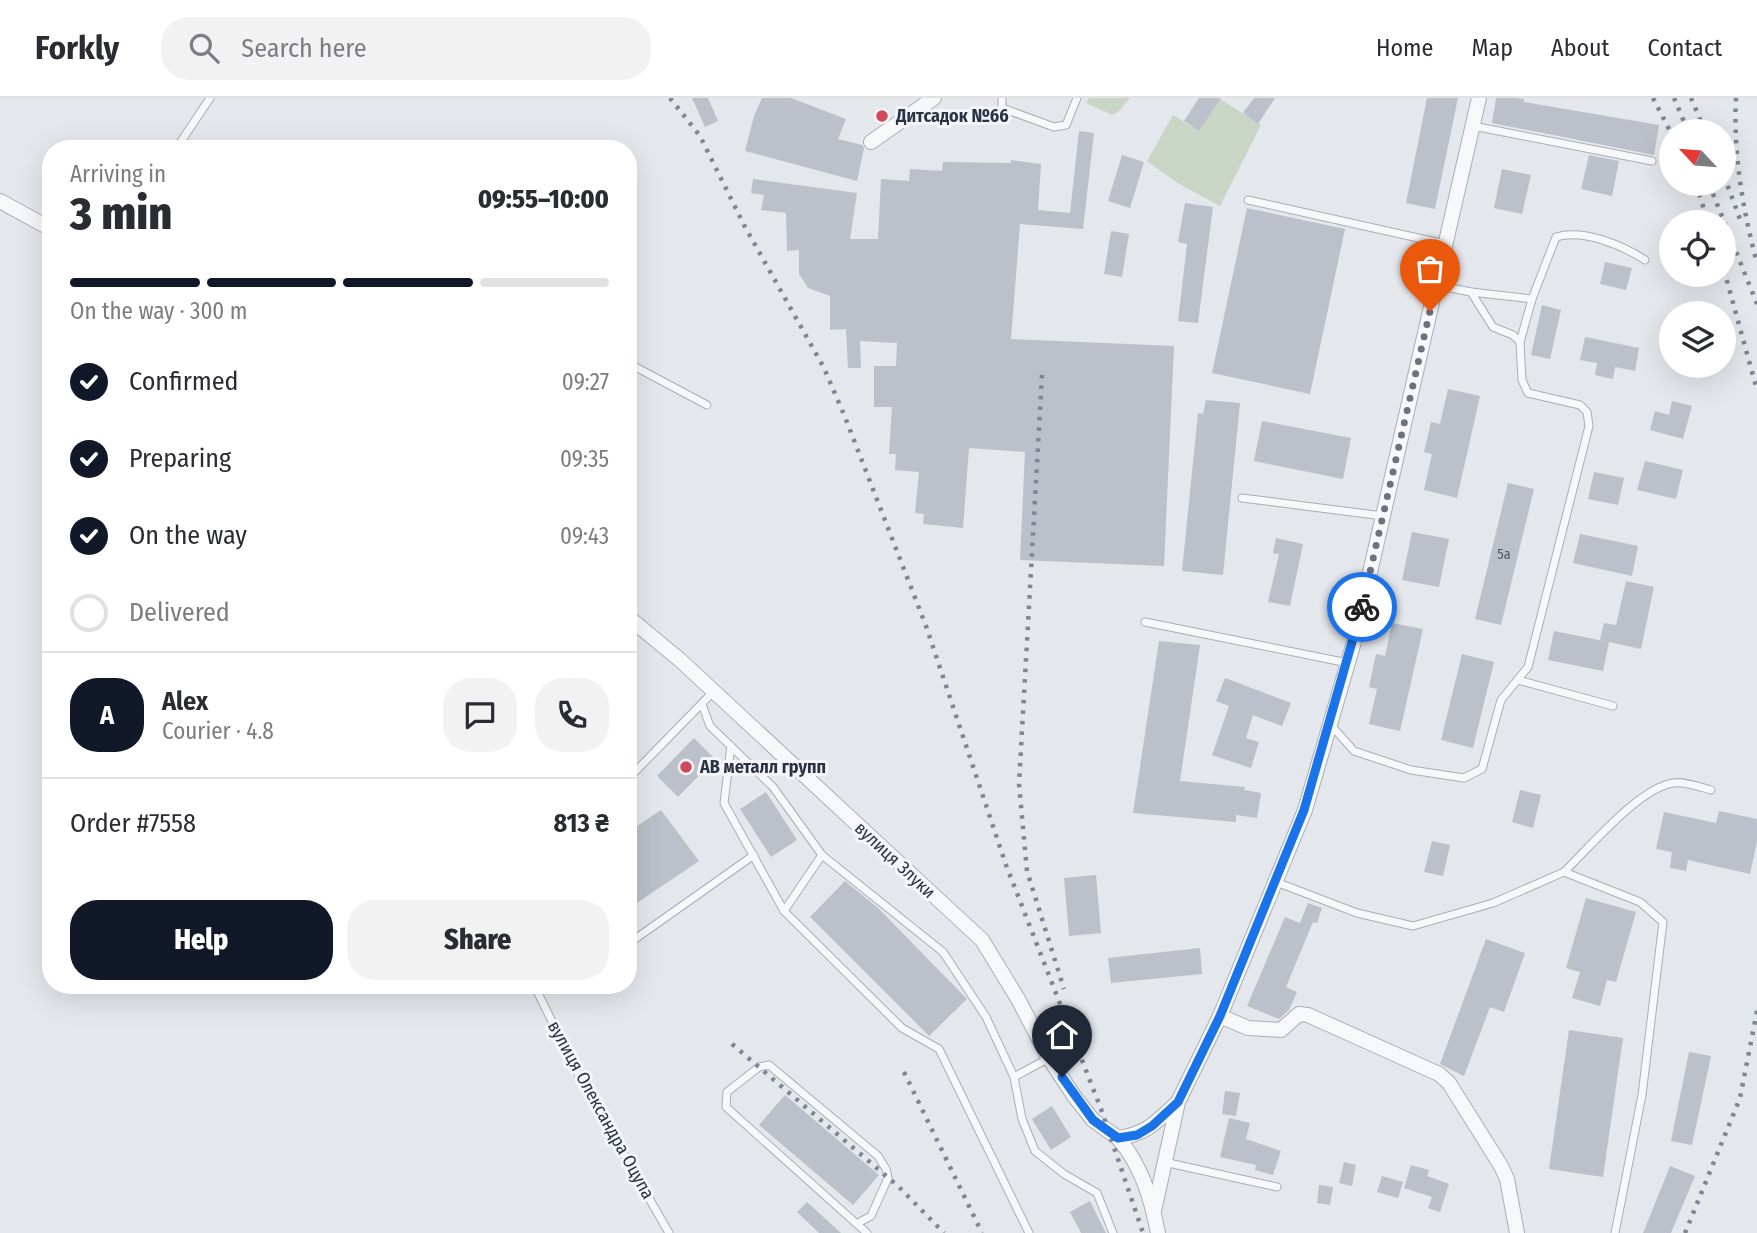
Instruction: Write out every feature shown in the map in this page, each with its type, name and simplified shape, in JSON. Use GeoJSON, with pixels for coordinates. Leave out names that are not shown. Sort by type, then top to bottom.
{"type":"FeatureCollection","features":[{"type":"Feature","properties":{"kind":"street"},"geometry":{"type":"LineString","coordinates":[[871,142],[934,98]]}},
{"type":"Feature","properties":{"kind":"street"},"geometry":{"type":"LineString","coordinates":[[1158,1233],[1154,1211],[1178,1102],[1220,1016],[1276,882],[1304,810],[1331,724],[1383,516],[1479,98]]}},
{"type":"Feature","properties":{"kind":"street"},"geometry":{"type":"LineString","coordinates":[[0,201],[42,224]]}},
{"type":"Feature","properties":{"kind":"street","name":"вулиця Злуки"},"geometry":{"type":"LineString","coordinates":[[637,624],[680,660],[982,940],[1018,999],[1049,1058],[1093,1120],[1118,1138],[1131,1153],[1154,1211]]}},
{"type":"Feature","properties":{"kind":"street"},"geometry":{"type":"LineString","coordinates":[[1220,1016],[1248,1028],[1281,1030],[1299,1013],[1308,1015],[1439,1074],[1450,1083],[1501,1166],[1507,1179],[1517,1233]]}},
{"type":"Feature","properties":{"kind":"street"},"geometry":{"type":"LineString","coordinates":[[1118,1138],[1137,1135],[1152,1126],[1178,1102]]}},
{"type":"Feature","properties":{"kind":"lane"},"geometry":{"type":"LineString","coordinates":[[182,140],[210,98]]}},
{"type":"Feature","properties":{"kind":"lane"},"geometry":{"type":"LineString","coordinates":[[1002,98],[1002,108],[1054,127],[1066,125],[1077,98]]}},
{"type":"Feature","properties":{"kind":"lane"},"geometry":{"type":"LineString","coordinates":[[1472,125],[1652,161]]}},
{"type":"Feature","properties":{"kind":"lane"},"geometry":{"type":"LineString","coordinates":[[1248,200],[1446,244]]}},
{"type":"Feature","properties":{"kind":"lane"},"geometry":{"type":"LineString","coordinates":[[1331,724],[1354,751],[1411,770],[1464,778],[1482,769],[1500,700],[1528,667],[1589,426],[1587,412],[1580,405],[1528,393],[1522,380],[1520,342],[1532,299],[1556,237],[1582,235],[1619,246],[1645,260]]}},
{"type":"Feature","properties":{"kind":"lane"},"geometry":{"type":"LineString","coordinates":[[1436,285],[1532,299]]}},
{"type":"Feature","properties":{"kind":"lane"},"geometry":{"type":"LineString","coordinates":[[1471,292],[1493,327],[1513,335],[1520,342]]}},
{"type":"Feature","properties":{"kind":"lane"},"geometry":{"type":"LineString","coordinates":[[637,368],[707,405]]}},
{"type":"Feature","properties":{"kind":"lane"},"geometry":{"type":"LineString","coordinates":[[1242,498],[1383,516]]}},
{"type":"Feature","properties":{"kind":"lane"},"geometry":{"type":"LineString","coordinates":[[1145,622],[1348,663]]}},
{"type":"Feature","properties":{"kind":"lane"},"geometry":{"type":"LineString","coordinates":[[1518,680],[1613,706]]}},
{"type":"Feature","properties":{"kind":"lane"},"geometry":{"type":"LineString","coordinates":[[637,770],[713,692]]}},
{"type":"Feature","properties":{"kind":"lane"},"geometry":{"type":"LineString","coordinates":[[702,704],[710,726],[773,787],[822,855],[943,952],[986,1017],[1014,1077],[1023,1119],[1035,1151],[1064,1174],[1097,1194],[1113,1233]]}},
{"type":"Feature","properties":{"kind":"lane"},"geometry":{"type":"LineString","coordinates":[[731,746],[724,803],[784,911],[902,1028],[939,1049],[1030,1233]]}},
{"type":"Feature","properties":{"kind":"lane"},"geometry":{"type":"LineString","coordinates":[[1276,882],[1357,913],[1413,926],[1493,902],[1564,872],[1634,803],[1658,788],[1675,782],[1711,790]]}},
{"type":"Feature","properties":{"kind":"lane"},"geometry":{"type":"LineString","coordinates":[[637,938],[754,855]]}},
{"type":"Feature","properties":{"kind":"lane"},"geometry":{"type":"LineString","coordinates":[[784,911],[822,855]]}},
{"type":"Feature","properties":{"kind":"lane"},"geometry":{"type":"LineString","coordinates":[[1564,872],[1640,902],[1663,922],[1642,1095],[1615,1233]]}},
{"type":"Feature","properties":{"kind":"lane","name":"вулиця Олександра Оцупа"},"geometry":{"type":"LineString","coordinates":[[538,994],[580,1079],[669,1233]]}},
{"type":"Feature","properties":{"kind":"lane"},"geometry":{"type":"LineString","coordinates":[[1014,1077],[1049,1058]]}},
{"type":"Feature","properties":{"kind":"lane"},"geometry":{"type":"LineString","coordinates":[[858,1223],[871,1216],[888,1178],[878,1156],[769,1065],[759,1067],[727,1092],[726,1107],[867,1233]]}},
{"type":"Feature","properties":{"kind":"lane"},"geometry":{"type":"LineString","coordinates":[[1163,1161],[1277,1187]]}},
{"type":"Feature","properties":{"kind":"green space"},"geometry":{"type":"Polygon","coordinates":[[[1089,98],[1130,98],[1112,115],[1086,103],[1089,98]]]}},
{"type":"Feature","properties":{"kind":"green space"},"geometry":{"type":"Polygon","coordinates":[[[1220,99],[1261,125],[1220,206],[1176,182],[1147,161],[1173,115],[1199,131],[1220,99]]]}},
{"type":"Feature","properties":{"kind":"building"},"geometry":{"type":"Polygon","coordinates":[[[692,98],[708,98],[718,121],[705,127],[692,98]]]}},
{"type":"Feature","properties":{"kind":"building"},"geometry":{"type":"Polygon","coordinates":[[[762,98],[791,98],[846,119],[838,139],[862,145],[864,148],[857,181],[745,151],[754,116],[762,98]]]}},
{"type":"Feature","properties":{"kind":"building"},"geometry":{"type":"Polygon","coordinates":[[[1199,98],[1221,98],[1199,131],[1184,121],[1199,98]]]}},
{"type":"Feature","properties":{"kind":"building"},"geometry":{"type":"Polygon","coordinates":[[[1254,98],[1275,98],[1258,124],[1243,113],[1254,98]]]}},
{"type":"Feature","properties":{"kind":"building"},"geometry":{"type":"Polygon","coordinates":[[[1427,98],[1458,98],[1435,209],[1406,203],[1427,98]]]}},
{"type":"Feature","properties":{"kind":"building"},"geometry":{"type":"Polygon","coordinates":[[[1496,98],[1515,98],[1524,99],[1524,102],[1659,125],[1654,155],[1492,123],[1496,98]]]}},
{"type":"Feature","properties":{"kind":"building"},"geometry":{"type":"Polygon","coordinates":[[[1079,131],[1094,133],[1083,229],[1020,224],[1011,339],[1174,346],[1164,566],[1020,560],[1025,452],[969,448],[963,528],[923,524],[924,514],[915,513],[919,472],[895,470],[896,454],[889,454],[892,407],[874,407],[874,366],[896,366],[897,343],[860,341],[861,368],[848,368],[846,329],[830,330],[830,296],[808,288],[799,274],[799,250],[787,251],[786,213],[761,210],[764,195],[751,193],[753,179],[857,193],[850,239],[878,239],[881,179],[909,181],[910,169],[942,171],[943,162],[1011,163],[1011,160],[1041,164],[1038,210],[1070,213],[1079,131]]]}},
{"type":"Feature","properties":{"kind":"building"},"geometry":{"type":"Polygon","coordinates":[[[1122,155],[1144,162],[1130,208],[1108,201],[1122,155]]]}},
{"type":"Feature","properties":{"kind":"building"},"geometry":{"type":"Polygon","coordinates":[[[1589,155],[1619,161],[1612,196],[1581,189],[1589,155]]]}},
{"type":"Feature","properties":{"kind":"building"},"geometry":{"type":"Polygon","coordinates":[[[1502,169],[1531,175],[1522,214],[1494,208],[1502,169]]]}},
{"type":"Feature","properties":{"kind":"building"},"geometry":{"type":"Polygon","coordinates":[[[1185,203],[1213,207],[1198,323],[1178,321],[1187,244],[1178,242],[1185,203]]]}},
{"type":"Feature","properties":{"kind":"building"},"geometry":{"type":"Polygon","coordinates":[[[1247,208],[1345,229],[1310,394],[1212,373],[1247,208]]]}},
{"type":"Feature","properties":{"kind":"building"},"geometry":{"type":"Polygon","coordinates":[[[1111,231],[1129,234],[1122,277],[1104,274],[1111,231]]]}},
{"type":"Feature","properties":{"kind":"building"},"geometry":{"type":"Polygon","coordinates":[[[1605,262],[1632,268],[1626,290],[1600,284],[1605,262]]]}},
{"type":"Feature","properties":{"kind":"building"},"geometry":{"type":"Polygon","coordinates":[[[1542,305],[1561,310],[1550,359],[1531,355],[1542,305]]]}},
{"type":"Feature","properties":{"kind":"building"},"geometry":{"type":"Polygon","coordinates":[[[1585,337],[1639,348],[1635,371],[1615,367],[1613,379],[1595,375],[1597,363],[1580,360],[1585,337]]]}},
{"type":"Feature","properties":{"kind":"building"},"geometry":{"type":"Polygon","coordinates":[[[1448,389],[1480,396],[1457,498],[1424,490],[1432,454],[1424,452],[1431,422],[1440,424],[1448,389]]]}},
{"type":"Feature","properties":{"kind":"building"},"geometry":{"type":"Polygon","coordinates":[[[1206,400],[1240,403],[1223,575],[1182,571],[1198,413],[1203,414],[1206,400]]]}},
{"type":"Feature","properties":{"kind":"building"},"geometry":{"type":"Polygon","coordinates":[[[1672,401],[1692,406],[1683,439],[1650,430],[1655,411],[1669,415],[1672,401]]]}},
{"type":"Feature","properties":{"kind":"building"},"geometry":{"type":"Polygon","coordinates":[[[1262,421],[1351,438],[1343,479],[1254,461],[1262,421]]]}},
{"type":"Feature","properties":{"kind":"building"},"geometry":{"type":"Polygon","coordinates":[[[1645,461],[1683,470],[1676,499],[1637,490],[1645,461]]]}},
{"type":"Feature","properties":{"kind":"building"},"geometry":{"type":"Polygon","coordinates":[[[1594,472],[1624,478],[1618,505],[1588,499],[1594,472]]]}},
{"type":"Feature","properties":{"kind":"building"},"geometry":{"type":"Polygon","coordinates":[[[1508,483],[1534,489],[1501,625],[1475,619],[1508,483]]]}},
{"type":"Feature","properties":{"kind":"building"},"geometry":{"type":"Polygon","coordinates":[[[1412,532],[1449,539],[1439,587],[1402,580],[1412,532]]]}},
{"type":"Feature","properties":{"kind":"building"},"geometry":{"type":"Polygon","coordinates":[[[1580,534],[1638,546],[1632,576],[1573,563],[1580,534]]]}},
{"type":"Feature","properties":{"kind":"building"},"geometry":{"type":"Polygon","coordinates":[[[1276,538],[1303,544],[1290,606],[1268,602],[1279,554],[1273,553],[1276,538]]]}},
{"type":"Feature","properties":{"kind":"building"},"geometry":{"type":"Polygon","coordinates":[[[1626,581],[1654,587],[1641,649],[1600,640],[1604,623],[1616,625],[1626,581]]]}},
{"type":"Feature","properties":{"kind":"building"},"geometry":{"type":"Polygon","coordinates":[[[1392,623],[1423,629],[1400,731],[1369,724],[1377,689],[1369,687],[1376,654],[1385,656],[1392,623]]]}},
{"type":"Feature","properties":{"kind":"building"},"geometry":{"type":"Polygon","coordinates":[[[1554,631],[1609,642],[1603,671],[1548,660],[1554,631]]]}},
{"type":"Feature","properties":{"kind":"building"},"geometry":{"type":"Polygon","coordinates":[[[1159,641],[1200,645],[1180,781],[1245,787],[1244,790],[1261,793],[1257,818],[1236,815],[1236,822],[1133,813],[1159,641]]]}},
{"type":"Feature","properties":{"kind":"building"},"geometry":{"type":"Polygon","coordinates":[[[1462,654],[1494,662],[1473,748],[1441,740],[1462,654]]]}},
{"type":"Feature","properties":{"kind":"building"},"geometry":{"type":"Polygon","coordinates":[[[1225,678],[1291,703],[1282,726],[1253,715],[1246,738],[1259,742],[1251,768],[1212,755],[1229,706],[1216,701],[1225,678]]]}},
{"type":"Feature","properties":{"kind":"building","name":"АВ металл групп"},"geometry":{"type":"Polygon","coordinates":[[[694,738],[715,759],[678,797],[657,776],[694,738]]]}},
{"type":"Feature","properties":{"kind":"building"},"geometry":{"type":"Polygon","coordinates":[[[1520,790],[1541,795],[1533,828],[1512,822],[1520,790]]]}},
{"type":"Feature","properties":{"kind":"building"},"geometry":{"type":"Polygon","coordinates":[[[766,792],[797,840],[771,857],[740,809],[766,792]]]}},
{"type":"Feature","properties":{"kind":"building"},"geometry":{"type":"Polygon","coordinates":[[[661,810],[699,861],[637,903],[637,826],[661,810]]]}},
{"type":"Feature","properties":{"kind":"building"},"geometry":{"type":"Polygon","coordinates":[[[1719,811],[1757,819],[1757,842],[1750,874],[1688,860],[1686,871],[1670,868],[1672,852],[1656,849],[1664,812],[1716,823],[1719,811]]]}},
{"type":"Feature","properties":{"kind":"building"},"geometry":{"type":"Polygon","coordinates":[[[1432,841],[1450,845],[1443,876],[1424,872],[1432,841]]]}},
{"type":"Feature","properties":{"kind":"building"},"geometry":{"type":"Polygon","coordinates":[[[1096,875],[1101,933],[1069,936],[1064,878],[1096,875]]]}},
{"type":"Feature","properties":{"kind":"building"},"geometry":{"type":"Polygon","coordinates":[[[845,881],[877,907],[967,999],[929,1036],[810,917],[845,881]]]}},
{"type":"Feature","properties":{"kind":"building"},"geometry":{"type":"Polygon","coordinates":[[[1586,898],[1636,912],[1616,982],[1607,980],[1600,1006],[1572,998],[1580,972],[1566,968],[1586,898]]]}},
{"type":"Feature","properties":{"kind":"building"},"geometry":{"type":"Polygon","coordinates":[[[1308,903],[1322,908],[1317,923],[1313,922],[1286,987],[1297,992],[1289,1010],[1279,1019],[1247,1006],[1285,917],[1300,923],[1308,903]]]}},
{"type":"Feature","properties":{"kind":"building"},"geometry":{"type":"Polygon","coordinates":[[[1486,939],[1525,953],[1504,1012],[1490,1007],[1464,1076],[1440,1064],[1486,939]]]}},
{"type":"Feature","properties":{"kind":"building"},"geometry":{"type":"Polygon","coordinates":[[[1200,948],[1202,974],[1111,983],[1108,958],[1200,948]]]}},
{"type":"Feature","properties":{"kind":"building"},"geometry":{"type":"Polygon","coordinates":[[[1569,1030],[1623,1038],[1603,1177],[1549,1169],[1569,1030]]]}},
{"type":"Feature","properties":{"kind":"building"},"geometry":{"type":"Polygon","coordinates":[[[1689,1052],[1711,1056],[1692,1145],[1671,1141],[1689,1052]]]}},
{"type":"Feature","properties":{"kind":"building"},"geometry":{"type":"Polygon","coordinates":[[[1225,1091],[1240,1093],[1236,1116],[1222,1114],[1225,1091]]]}},
{"type":"Feature","properties":{"kind":"building"},"geometry":{"type":"Polygon","coordinates":[[[785,1095],[879,1175],[853,1205],[759,1125],[785,1095]]]}},
{"type":"Feature","properties":{"kind":"building"},"geometry":{"type":"Polygon","coordinates":[[[1052,1106],[1071,1137],[1051,1150],[1032,1119],[1052,1106]]]}},
{"type":"Feature","properties":{"kind":"building"},"geometry":{"type":"Polygon","coordinates":[[[1229,1118],[1250,1123],[1246,1139],[1281,1151],[1273,1175],[1255,1170],[1256,1165],[1220,1157],[1229,1118]]]}},
{"type":"Feature","properties":{"kind":"building"},"geometry":{"type":"Polygon","coordinates":[[[1344,1162],[1356,1165],[1352,1186],[1339,1183],[1344,1162]]]}},
{"type":"Feature","properties":{"kind":"building"},"geometry":{"type":"Polygon","coordinates":[[[1411,1165],[1429,1170],[1427,1176],[1449,1184],[1440,1212],[1428,1208],[1432,1197],[1404,1188],[1411,1165]]]}},
{"type":"Feature","properties":{"kind":"building"},"geometry":{"type":"Polygon","coordinates":[[[1670,1166],[1695,1176],[1671,1233],[1643,1233],[1670,1166]]]}},
{"type":"Feature","properties":{"kind":"building"},"geometry":{"type":"Polygon","coordinates":[[[1382,1176],[1403,1182],[1398,1198],[1377,1192],[1382,1176]]]}},
{"type":"Feature","properties":{"kind":"building"},"geometry":{"type":"Polygon","coordinates":[[[1319,1185],[1333,1187],[1330,1205],[1317,1203],[1319,1185]]]}},
{"type":"Feature","properties":{"kind":"building"},"geometry":{"type":"Polygon","coordinates":[[[1090,1201],[1106,1233],[1081,1233],[1070,1212],[1090,1201]]]}},
{"type":"Feature","properties":{"kind":"building"},"geometry":{"type":"Polygon","coordinates":[[[807,1202],[841,1233],[819,1233],[797,1212],[807,1202]]]}},
{"type":"Feature","properties":{"kind":"railway"},"geometry":{"type":"LineString","coordinates":[[670,98],[700,136],[744,225],[824,368],[845,417],[926,626],[1006,865],[1101,1109],[1143,1233]]}},
{"type":"Feature","properties":{"kind":"railway"},"geometry":{"type":"LineString","coordinates":[[1653,98],[1664,119]]}},
{"type":"Feature","properties":{"kind":"railway"},"geometry":{"type":"LineString","coordinates":[[1674,98],[1683,119]]}},
{"type":"Feature","properties":{"kind":"railway"},"geometry":{"type":"LineString","coordinates":[[1691,98],[1700,119]]}},
{"type":"Feature","properties":{"kind":"railway"},"geometry":{"type":"LineString","coordinates":[[1736,98],[1740,182],[1757,263]]}},
{"type":"Feature","properties":{"kind":"railway"},"geometry":{"type":"LineString","coordinates":[[1700,196],[1704,210]]}},
{"type":"Feature","properties":{"kind":"railway"},"geometry":{"type":"LineString","coordinates":[[1714,196],[1757,304]]}},
{"type":"Feature","properties":{"kind":"railway"},"geometry":{"type":"LineString","coordinates":[[1731,196],[1740,219]]}},
{"type":"Feature","properties":{"kind":"railway"},"geometry":{"type":"LineString","coordinates":[[1729,287],[1757,390]]}},
{"type":"Feature","properties":{"kind":"railway"},"geometry":{"type":"LineString","coordinates":[[1042,375],[1019,784],[1027,871],[1064,989]]}},
{"type":"Feature","properties":{"kind":"railway"},"geometry":{"type":"LineString","coordinates":[[1685,1233],[1740,1098],[1757,1011]]}},
{"type":"Feature","properties":{"kind":"railway"},"geometry":{"type":"LineString","coordinates":[[732,1044],[899,1187],[944,1233]]}},
{"type":"Feature","properties":{"kind":"railway"},"geometry":{"type":"LineString","coordinates":[[904,1072],[982,1233]]}},
{"type":"Feature","properties":{"kind":"way so far"},"geometry":{"type":"LineString","coordinates":[[1362,607],[1430,311]]}},
{"type":"Feature","properties":{"kind":"place","name":"Дитсадок №66"},"geometry":{"type":"Point","coordinates":[882,116]}},
{"type":"Feature","properties":{"kind":"place","name":"АВ металл групп"},"geometry":{"type":"Point","coordinates":[686,767]}},
{"type":"Feature","properties":{"kind":"route"},"geometry":{"type":"LineString","coordinates":[[1062,1077],[1093,1120],[1118,1138],[1137,1135],[1152,1126],[1178,1102],[1220,1016],[1304,810],[1331,724],[1362,607]]}}]}
